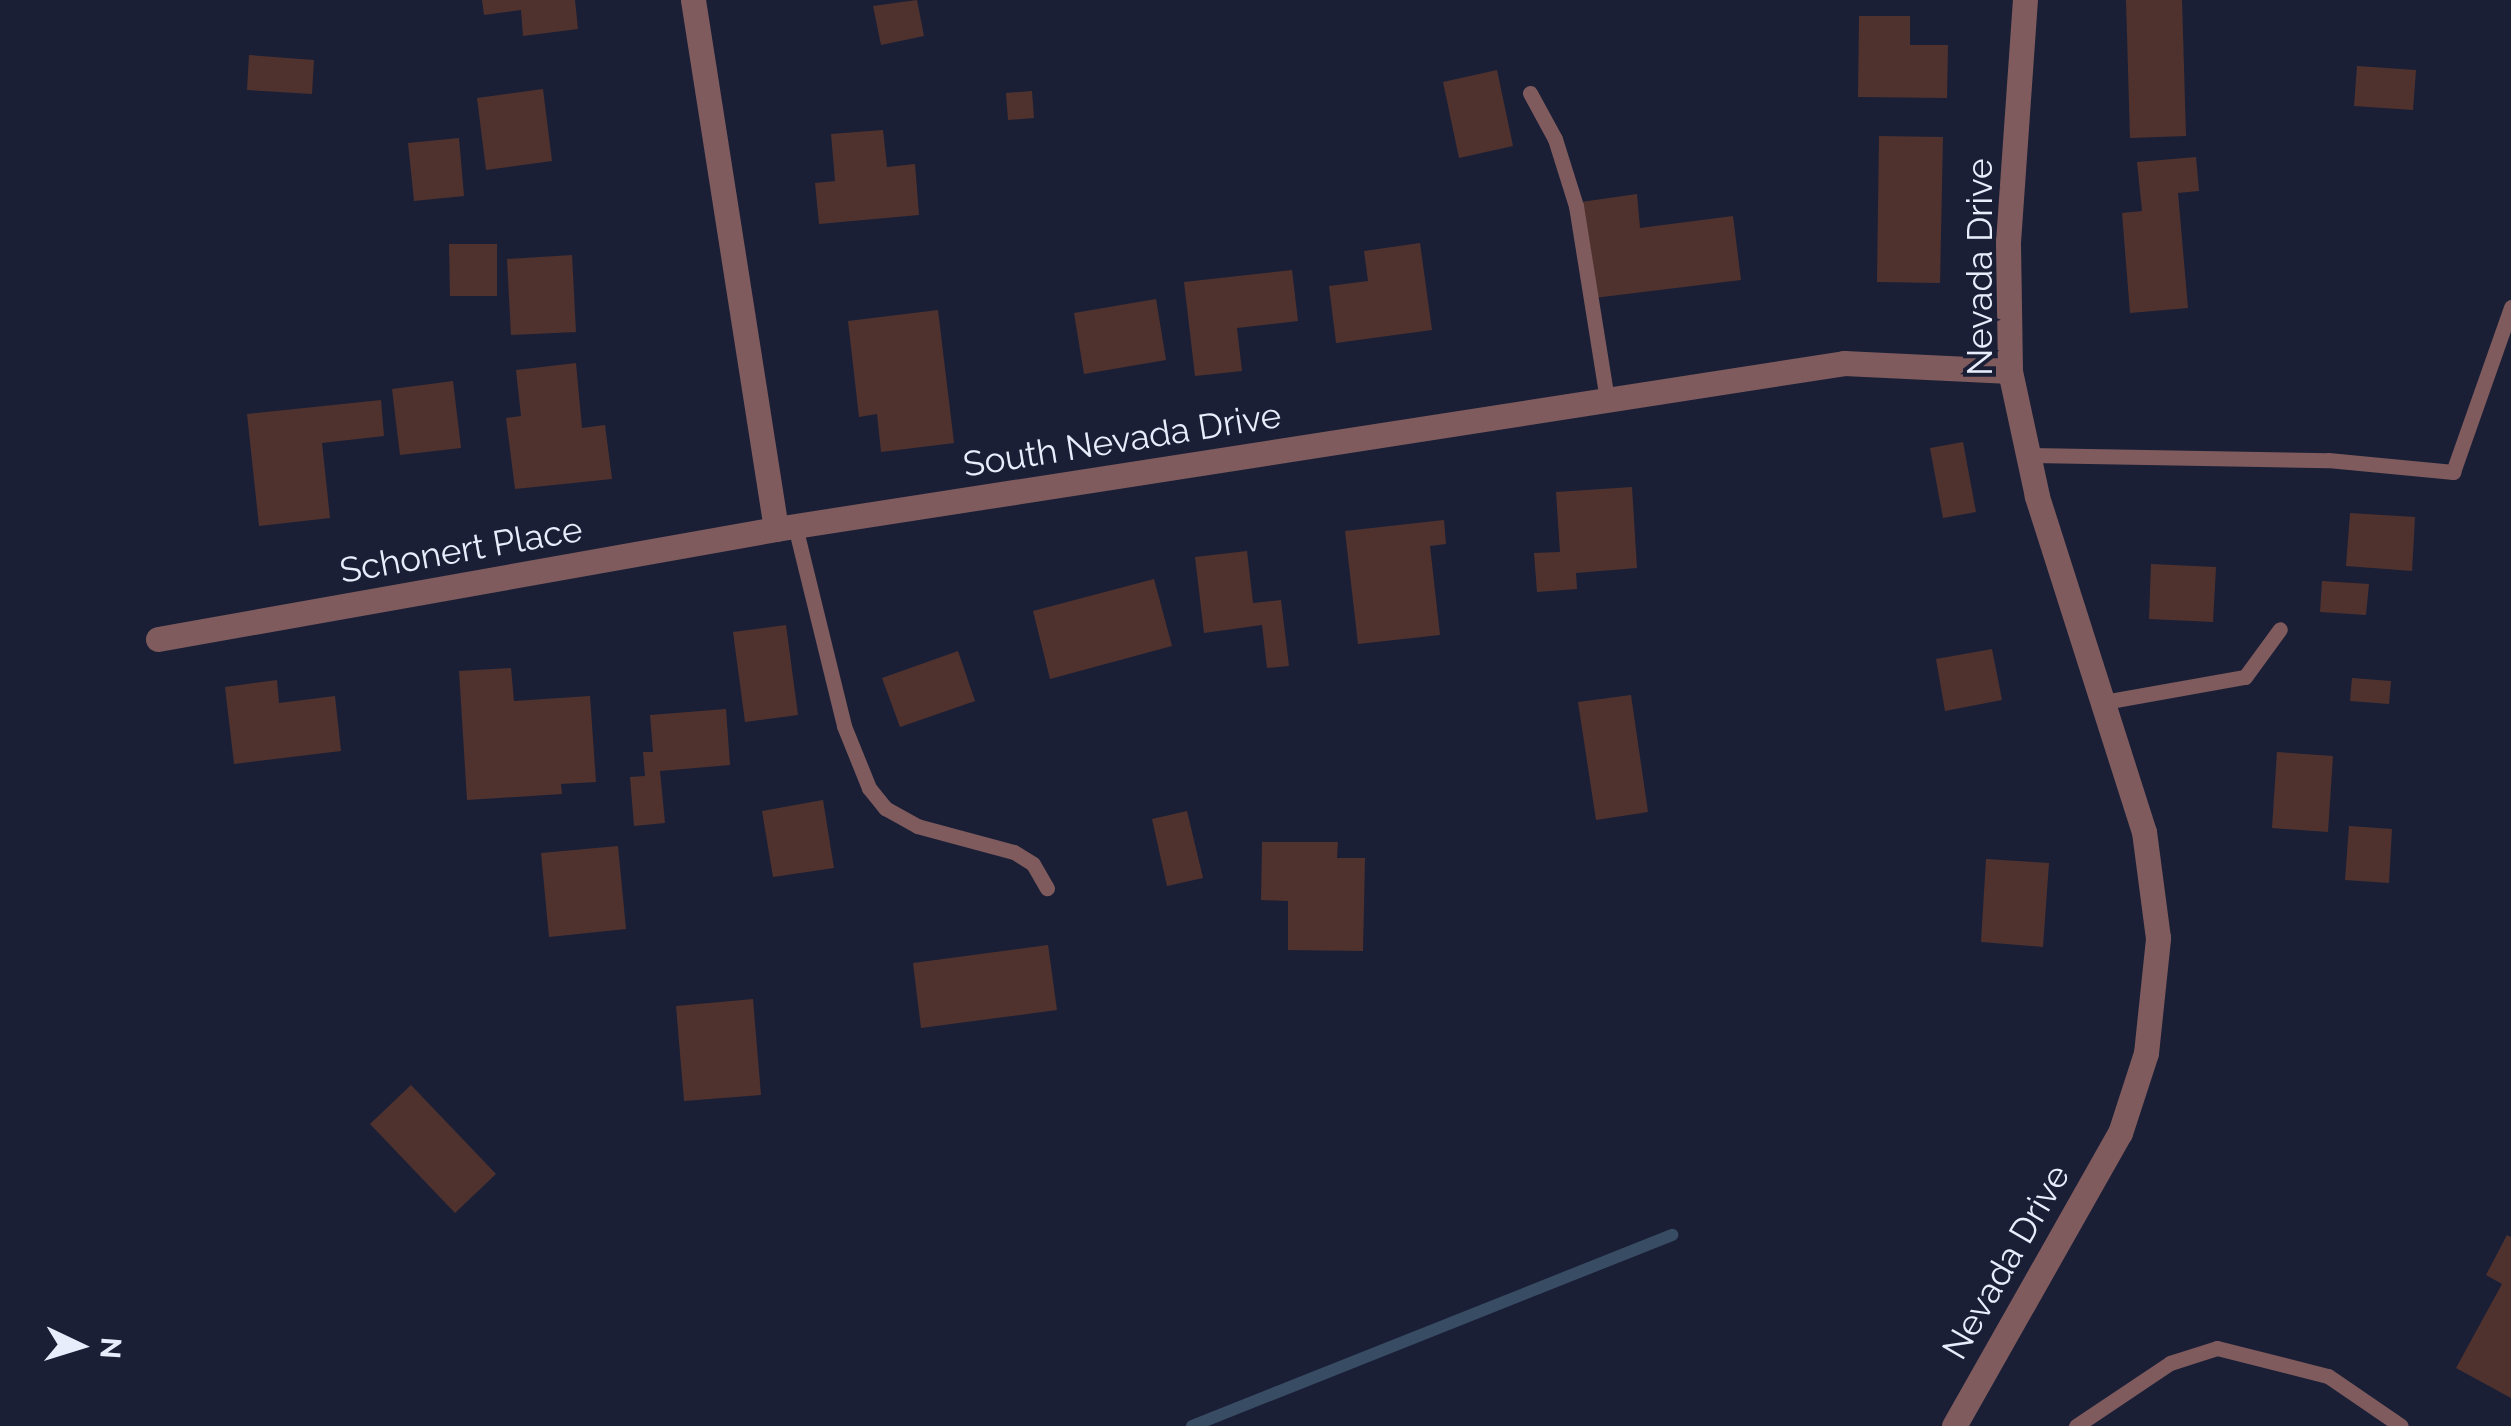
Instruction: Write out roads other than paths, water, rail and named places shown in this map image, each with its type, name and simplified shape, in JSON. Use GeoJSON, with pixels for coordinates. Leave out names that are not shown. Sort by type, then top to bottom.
{"type":"FeatureCollection","features":[{"type":"Feature","properties":{"kind":"street"},"geometry":{"type":"LineString","coordinates":[[693,0],[786,528]]}},
{"type":"Feature","properties":{"kind":"street","name":"Nevada Drive"},"geometry":{"type":"LineString","coordinates":[[1954,1426],[2120,1133],[2146,1053],[2158,938],[2144,832],[2028,455],[2010,371],[2008,242],[2025,0]]}},
{"type":"Feature","properties":{"kind":"street","name":"South Nevada Drive"},"geometry":{"type":"LineString","coordinates":[[786,528],[1844,363],[2010,371]]}},
{"type":"Feature","properties":{"kind":"street","name":"Schonert Place"},"geometry":{"type":"LineString","coordinates":[[158,640],[786,528]]}},
{"type":"Feature","properties":{"kind":"lane"},"geometry":{"type":"LineString","coordinates":[[1530,94],[1555,139],[1576,206],[1608,400]]}},
{"type":"Feature","properties":{"kind":"lane"},"geometry":{"type":"LineString","coordinates":[[2028,455],[2328,460],[2454,472],[2511,307]]}},
{"type":"Feature","properties":{"kind":"lane"},"geometry":{"type":"LineString","coordinates":[[786,528],[844,726],[869,788],[885,808],[917,826],[1014,852],[1033,864],[1047,888]]}},
{"type":"Feature","properties":{"kind":"lane"},"geometry":{"type":"LineString","coordinates":[[2104,702],[2245,678],[2280,629]]}},
{"type":"Feature","properties":{"kind":"lane"},"geometry":{"type":"LineString","coordinates":[[2076,1426],[2170,1362],[2217,1348],[2328,1376],[2401,1426]]}},
{"type":"Feature","properties":{"kind":"waterway"},"geometry":{"type":"LineString","coordinates":[[1192,1426],[1672,1235]]}}]}
